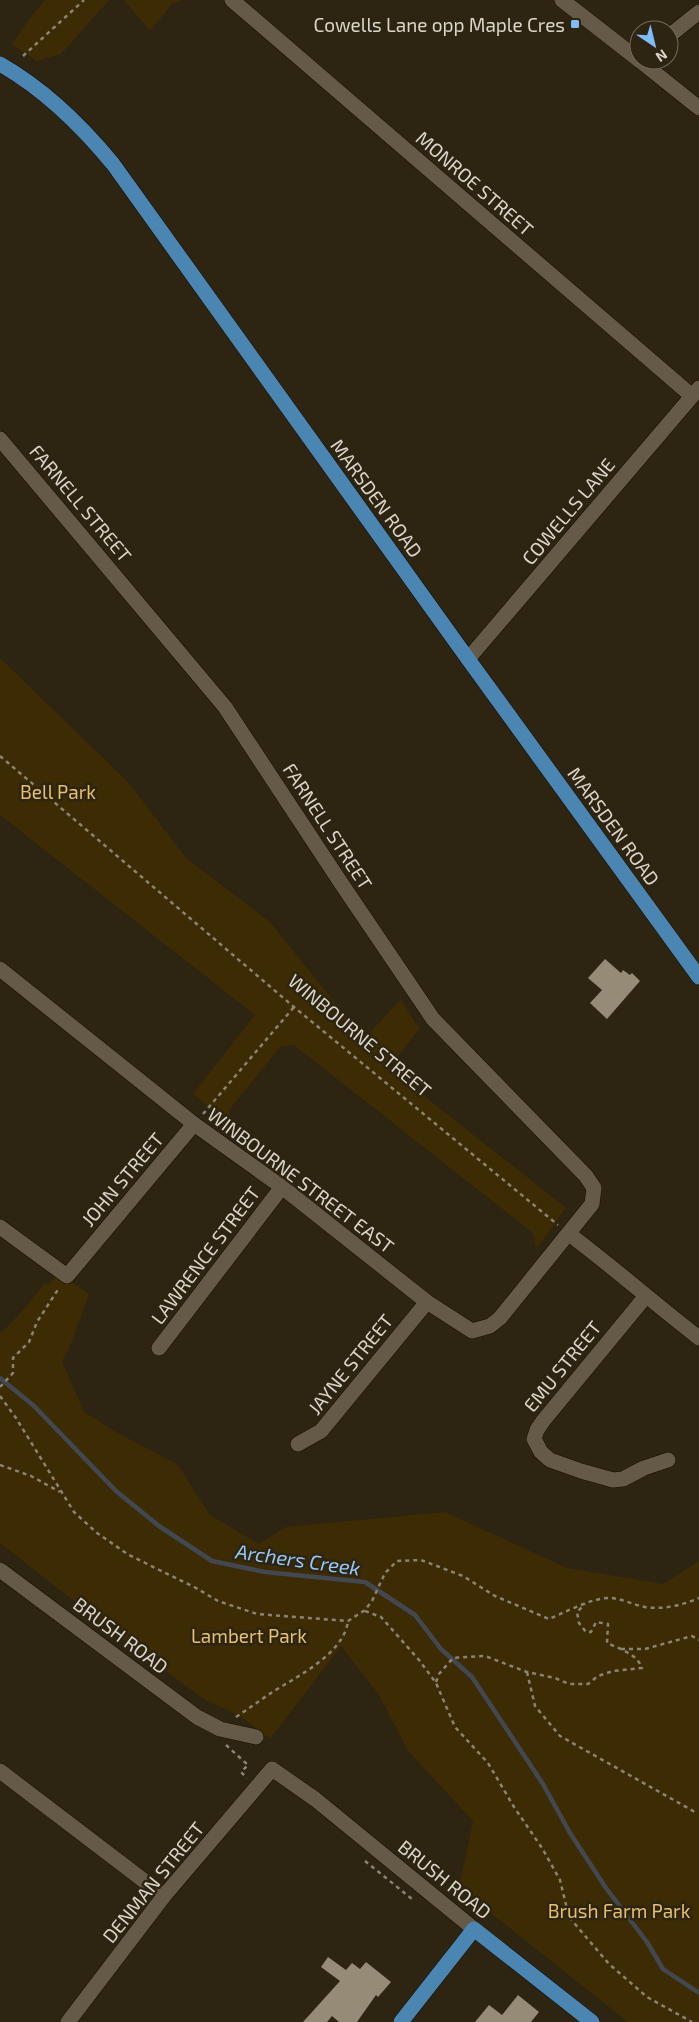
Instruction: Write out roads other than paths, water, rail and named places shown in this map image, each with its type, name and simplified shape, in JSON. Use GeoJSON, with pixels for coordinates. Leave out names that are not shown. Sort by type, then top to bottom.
{"type":"FeatureCollection","features":[{"type":"Feature","properties":{"kind":"main road","name":"MARSDEN ROAD"},"geometry":{"type":"LineString","coordinates":[[0,64],[50,99],[78,124],[113,164],[699,977]]}},
{"type":"Feature","properties":{"kind":"main road"},"geometry":{"type":"LineString","coordinates":[[401,2022],[474,1929]]}},
{"type":"Feature","properties":{"kind":"main road","name":"BRUSH ROAD"},"geometry":{"type":"LineString","coordinates":[[474,1929],[592,2022]]}},
{"type":"Feature","properties":{"kind":"street","name":"MONROE STREET"},"geometry":{"type":"LineString","coordinates":[[232,0],[696,392]]}},
{"type":"Feature","properties":{"kind":"street"},"geometry":{"type":"LineString","coordinates":[[562,0],[629,52]]}},
{"type":"Feature","properties":{"kind":"street"},"geometry":{"type":"LineString","coordinates":[[679,28],[699,12]]}},
{"type":"Feature","properties":{"kind":"street"},"geometry":{"type":"LineString","coordinates":[[652,70],[699,108]]}},
{"type":"Feature","properties":{"kind":"street","name":"COWELLS LANE"},"geometry":{"type":"LineString","coordinates":[[468,659],[696,392]]}},
{"type":"Feature","properties":{"kind":"street","name":"FARNELL STREET"},"geometry":{"type":"LineString","coordinates":[[0,439],[197,671],[225,707],[340,883],[433,1019],[591,1182],[594,1188],[592,1204],[569,1234]]}},
{"type":"Feature","properties":{"kind":"street","name":"WINBOURNE STREET EAST"},"geometry":{"type":"LineString","coordinates":[[0,969],[194,1124],[282,1186],[427,1302],[472,1331],[490,1326],[500,1318],[569,1234]]}},
{"type":"Feature","properties":{"kind":"street","name":"JOHN STREET"},"geometry":{"type":"LineString","coordinates":[[0,1227],[67,1276],[194,1124]]}},
{"type":"Feature","properties":{"kind":"street","name":"LAWRENCE STREET"},"geometry":{"type":"LineString","coordinates":[[159,1348],[282,1186]]}},
{"type":"Feature","properties":{"kind":"street"},"geometry":{"type":"LineString","coordinates":[[569,1234],[620,1272],[646,1296],[699,1338]]}},
{"type":"Feature","properties":{"kind":"street","name":"EMU STREET"},"geometry":{"type":"LineString","coordinates":[[646,1296],[543,1421],[534,1439],[540,1452],[550,1460],[581,1472],[613,1480],[623,1479],[644,1468],[668,1460]]}},
{"type":"Feature","properties":{"kind":"street","name":"JAYNE STREET"},"geometry":{"type":"LineString","coordinates":[[298,1444],[322,1431],[427,1302]]}},
{"type":"Feature","properties":{"kind":"street","name":"BRUSH ROAD"},"geometry":{"type":"LineString","coordinates":[[0,1570],[197,1717],[220,1729],[256,1737]]}},
{"type":"Feature","properties":{"kind":"street","name":"BRUSH ROAD"},"geometry":{"type":"LineString","coordinates":[[272,1769],[315,1799],[474,1929]]}},
{"type":"Feature","properties":{"kind":"street","name":"DENMAN STREET"},"geometry":{"type":"LineString","coordinates":[[68,2022],[164,1896],[272,1769]]}},
{"type":"Feature","properties":{"kind":"street"},"geometry":{"type":"LineString","coordinates":[[0,1771],[164,1896]]}},
{"type":"Feature","properties":{"kind":"waterway","name":"Archers Creek"},"geometry":{"type":"LineString","coordinates":[[0,1378],[34,1406],[116,1491],[159,1526],[212,1561],[265,1572],[365,1582],[415,1615],[441,1649],[472,1677],[543,1784],[570,1833],[606,1888],[647,1942],[663,1969],[699,1993]]}},
{"type":"Feature","properties":{"kind":"place","name":"Cowells Lane opp Maple Cres"},"geometry":{"type":"Point","coordinates":[575,24]}},
{"type":"Feature","properties":{"kind":"park label","name":"Bell Park"},"geometry":{"type":"Point","coordinates":[58,791]}},
{"type":"Feature","properties":{"kind":"park label","name":"Lambert Park"},"geometry":{"type":"Point","coordinates":[249,1635]}},
{"type":"Feature","properties":{"kind":"park label","name":"Brush Farm Park"},"geometry":{"type":"Point","coordinates":[619,1910]}}]}
